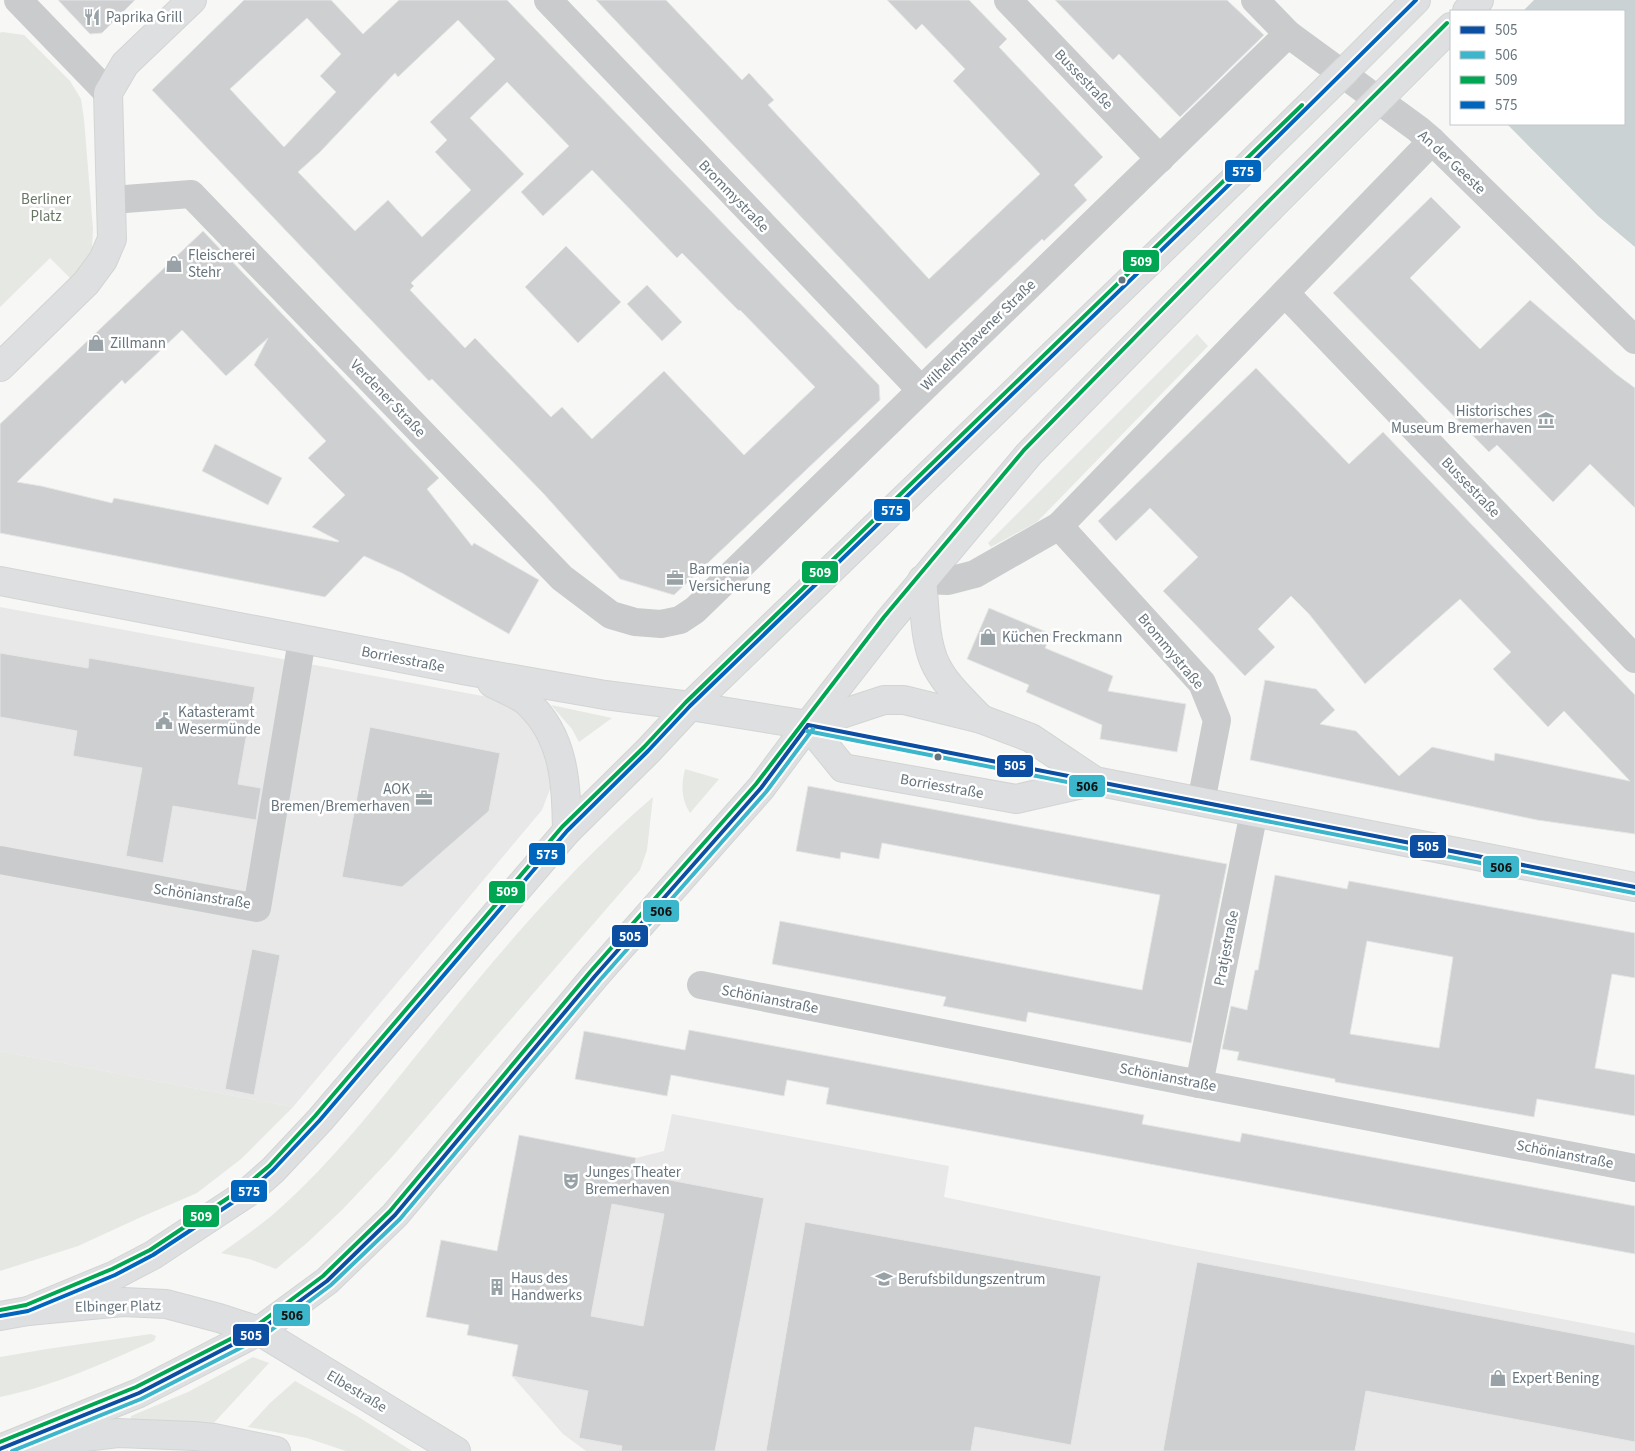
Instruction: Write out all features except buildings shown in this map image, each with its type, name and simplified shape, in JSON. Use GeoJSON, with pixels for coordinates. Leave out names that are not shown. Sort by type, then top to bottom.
{"type":"FeatureCollection","features":[{"type":"Feature","properties":{"kind":"main road"},"geometry":{"type":"LineString","coordinates":[[0,367],[86,283],[104,260],[112,239],[108,93],[124,64],[192,0]]}},
{"type":"Feature","properties":{"kind":"main road"},"geometry":{"type":"LineString","coordinates":[[28,1311],[115,1275],[153,1255],[247,1193],[273,1170],[320,1120],[567,831],[648,751],[690,706],[1237,177],[1416,0]]}},
{"type":"Feature","properties":{"kind":"main road"},"geometry":{"type":"LineString","coordinates":[[1468,10],[1479,0]]}},
{"type":"Feature","properties":{"kind":"main road"},"geometry":{"type":"LineString","coordinates":[[5,1448],[139,1393],[259,1331],[327,1281],[395,1215],[588,984],[761,788],[922,580],[1029,454],[1269,209],[1450,28]]}},
{"type":"Feature","properties":{"kind":"main road","name":"Borriesstraße"},"geometry":{"type":"LineString","coordinates":[[922,580],[928,640],[934,662],[950,686],[981,719]]}},
{"type":"Feature","properties":{"kind":"main road","name":"Borriesstraße"},"geometry":{"type":"LineString","coordinates":[[0,582],[468,672],[605,695],[690,706],[808,725],[884,700],[904,700],[981,719],[1032,738],[1095,781],[1635,887]]}},
{"type":"Feature","properties":{"kind":"main road"},"geometry":{"type":"LineString","coordinates":[[468,672],[525,700],[547,724],[560,755],[566,791],[567,831]]}},
{"type":"Feature","properties":{"kind":"main road","name":"Borriesstraße"},"geometry":{"type":"LineString","coordinates":[[808,725],[843,768],[1016,799],[1095,781]]}},
{"type":"Feature","properties":{"kind":"main road","name":"Elbinger Platz"},"geometry":{"type":"LineString","coordinates":[[0,1316],[28,1311],[123,1302],[166,1304],[259,1331]]}},
{"type":"Feature","properties":{"kind":"main road","name":"Elbestraße"},"geometry":{"type":"LineString","coordinates":[[259,1331],[456,1451]]}},
{"type":"Feature","properties":{"kind":"main road"},"geometry":{"type":"LineString","coordinates":[[5,1448],[118,1433],[214,1438],[276,1451]]}},
{"type":"Feature","properties":{"kind":"street"},"geometry":{"type":"LineString","coordinates":[[18,0],[108,93]]}},
{"type":"Feature","properties":{"kind":"street","name":"Brommystraße"},"geometry":{"type":"LineString","coordinates":[[548,0],[921,390]]}},
{"type":"Feature","properties":{"kind":"street","name":"Bussestraße"},"geometry":{"type":"LineString","coordinates":[[1008,0],[1160,159]]}},
{"type":"Feature","properties":{"kind":"street","name":"An der Geeste"},"geometry":{"type":"LineString","coordinates":[[1255,0],[1288,34],[1418,129],[1635,340]]}},
{"type":"Feature","properties":{"kind":"street","name":"Wilhelmshavener Straße"},"geometry":{"type":"LineString","coordinates":[[661,624],[680,620],[695,610],[1288,34]]}},
{"type":"Feature","properties":{"kind":"street"},"geometry":{"type":"LineString","coordinates":[[922,580],[948,581],[974,574],[1059,526],[1432,142]]}},
{"type":"Feature","properties":{"kind":"street","name":"Verdener Straße"},"geometry":{"type":"LineString","coordinates":[[112,200],[192,194],[562,578],[611,615],[635,622],[661,624]]}},
{"type":"Feature","properties":{"kind":"street","name":"Bussestraße"},"geometry":{"type":"LineString","coordinates":[[1285,293],[1635,659]]}},
{"type":"Feature","properties":{"kind":"street","name":"Brommystraße"},"geometry":{"type":"LineString","coordinates":[[1059,526],[1202,683],[1217,720],[1201,802]]}},
{"type":"Feature","properties":{"kind":"street","name":"Schönianstraße"},"geometry":{"type":"LineString","coordinates":[[0,860],[256,908],[302,640]]}},
{"type":"Feature","properties":{"kind":"street","name":"Pratjestraße"},"geometry":{"type":"LineString","coordinates":[[1199,1084],[1254,812]]}},
{"type":"Feature","properties":{"kind":"street","name":"Schönianstraße"},"geometry":{"type":"LineString","coordinates":[[701,985],[1635,1168]]}},
{"type":"Feature","properties":{"kind":"shaded area"},"geometry":{"type":"Polygon","coordinates":[[[1448,0],[1635,0],[1635,247],[1598,216],[1508,125],[1625,125],[1625,10],[1459,10],[1448,0]]]}},
{"type":"Feature","properties":{"kind":"shaded area"},"geometry":{"type":"Polygon","coordinates":[[[0,607],[488,697],[510,704],[534,719],[554,779],[542,810],[293,1107],[0,1051],[0,607]]]}},
{"type":"Feature","properties":{"kind":"shaded area","name":"Berufsbildungszentrum"},"geometry":{"type":"Polygon","coordinates":[[[672,1114],[949,1166],[944,1197],[1178,1246],[1635,1333],[1635,1451],[586,1451],[563,1434],[512,1376],[520,1337],[591,1316],[612,1204],[627,1207],[636,1158],[664,1151],[672,1114]]]}},
{"type":"Feature","properties":{"kind":"green space","name":"Berliner Platz"},"geometry":{"type":"Polygon","coordinates":[[[0,33],[24,35],[70,81],[81,99],[93,229],[92,248],[85,266],[71,279],[50,258],[0,307],[0,33]]]}},
{"type":"Feature","properties":{"kind":"green space"},"geometry":{"type":"Polygon","coordinates":[[[1197,334],[1208,346],[1037,522],[991,547],[988,543],[1197,334]]]}},
{"type":"Feature","properties":{"kind":"green space"},"geometry":{"type":"Polygon","coordinates":[[[551,705],[612,718],[579,742],[572,729],[551,705]]]}},
{"type":"Feature","properties":{"kind":"green space"},"geometry":{"type":"Polygon","coordinates":[[[685,769],[719,779],[690,813],[683,792],[685,769]]]}},
{"type":"Feature","properties":{"kind":"green space"},"geometry":{"type":"Polygon","coordinates":[[[653,797],[647,850],[640,870],[391,1158],[342,1210],[276,1269],[249,1259],[221,1253],[270,1217],[318,1172],[362,1123],[469,990],[544,904],[597,849],[653,797]]]}},
{"type":"Feature","properties":{"kind":"green space"},"geometry":{"type":"Polygon","coordinates":[[[0,1051],[293,1107],[241,1159],[197,1193],[78,1246],[0,1271],[0,1051]]]}},
{"type":"Feature","properties":{"kind":"green space"},"geometry":{"type":"Polygon","coordinates":[[[151,1334],[156,1336],[154,1341],[98,1365],[40,1387],[0,1397],[0,1357],[151,1334]]]}},
{"type":"Feature","properties":{"kind":"green space"},"geometry":{"type":"Polygon","coordinates":[[[253,1357],[269,1363],[212,1425],[130,1423],[131,1416],[188,1392],[253,1357]]]}},
{"type":"Feature","properties":{"kind":"green space"},"geometry":{"type":"Polygon","coordinates":[[[295,1381],[357,1416],[412,1451],[346,1451],[307,1438],[248,1427],[270,1403],[295,1381]]]}},
{"type":"Feature","properties":{"kind":"pier"},"geometry":{"type":"Polygon","coordinates":[[[1445,0],[1534,0],[1524,10],[1455,10],[1445,0]]]}},
{"type":"Feature","properties":{"kind":"transit line","name":"575"},"geometry":{"type":"LineString","coordinates":[[0,1316],[28,1311],[115,1275],[153,1255],[247,1193],[273,1170],[320,1120],[567,831],[648,751],[690,706],[1237,177],[1416,0]]}},
{"type":"Feature","properties":{"kind":"transit line","name":"509"},"geometry":{"type":"LineString","coordinates":[[0,1442],[136,1387],[256,1326],[323,1276],[390,1211],[590,972],[756,784],[884,617],[1024,450],[1447,23]]}},
{"type":"Feature","properties":{"kind":"transit line","name":"509"},"geometry":{"type":"LineString","coordinates":[[0,1310],[26,1305],[112,1269],[150,1250],[243,1188],[269,1166],[315,1116],[562,827],[644,747],[686,702],[1302,105]]}},
{"type":"Feature","properties":{"kind":"transit line","name":"505"},"geometry":{"type":"LineString","coordinates":[[808,725],[1635,887]]}},
{"type":"Feature","properties":{"kind":"transit line","name":"505"},"geometry":{"type":"LineString","coordinates":[[0,1449],[139,1393],[259,1331],[327,1281],[395,1215],[595,976],[761,788],[808,725]]}},
{"type":"Feature","properties":{"kind":"transit line","name":"506"},"geometry":{"type":"LineString","coordinates":[[12,1451],[141,1399],[262,1337],[331,1285],[400,1219],[600,980],[766,792],[813,729]]}},
{"type":"Feature","properties":{"kind":"transit line","name":"506"},"geometry":{"type":"LineString","coordinates":[[807,731],[1634,893]]}},
{"type":"Feature","properties":{"kind":"place","name":"Paprika Grill"},"geometry":{"type":"Point","coordinates":[92,17]}},
{"type":"Feature","properties":{"kind":"place","name":"Fleischerei Stehr"},"geometry":{"type":"Point","coordinates":[174,264]}},
{"type":"Feature","properties":{"kind":"place","name":"Zillmann"},"geometry":{"type":"Point","coordinates":[96,343]}},
{"type":"Feature","properties":{"kind":"place","name":"Historisches Museum Bremerhaven"},"geometry":{"type":"Point","coordinates":[1546,420]}},
{"type":"Feature","properties":{"kind":"place","name":"Barmenia Versicherung"},"geometry":{"type":"Point","coordinates":[675,578]}},
{"type":"Feature","properties":{"kind":"place","name":"Küchen Freckmann"},"geometry":{"type":"Point","coordinates":[988,637]}},
{"type":"Feature","properties":{"kind":"place","name":"Katasteramt Wesermünde"},"geometry":{"type":"Point","coordinates":[164,721]}},
{"type":"Feature","properties":{"kind":"place","name":"AOK Bremen/Bremerhaven"},"geometry":{"type":"Point","coordinates":[424,798]}},
{"type":"Feature","properties":{"kind":"place","name":"Junges Theater Bremerhaven"},"geometry":{"type":"Point","coordinates":[571,1181]}},
{"type":"Feature","properties":{"kind":"place","name":"Berufsbildungszentrum"},"geometry":{"type":"Point","coordinates":[884,1279]}},
{"type":"Feature","properties":{"kind":"place","name":"Haus des Handwerks"},"geometry":{"type":"Point","coordinates":[497,1287]}},
{"type":"Feature","properties":{"kind":"place","name":"Expert Bening"},"geometry":{"type":"Point","coordinates":[1498,1378]}}]}
